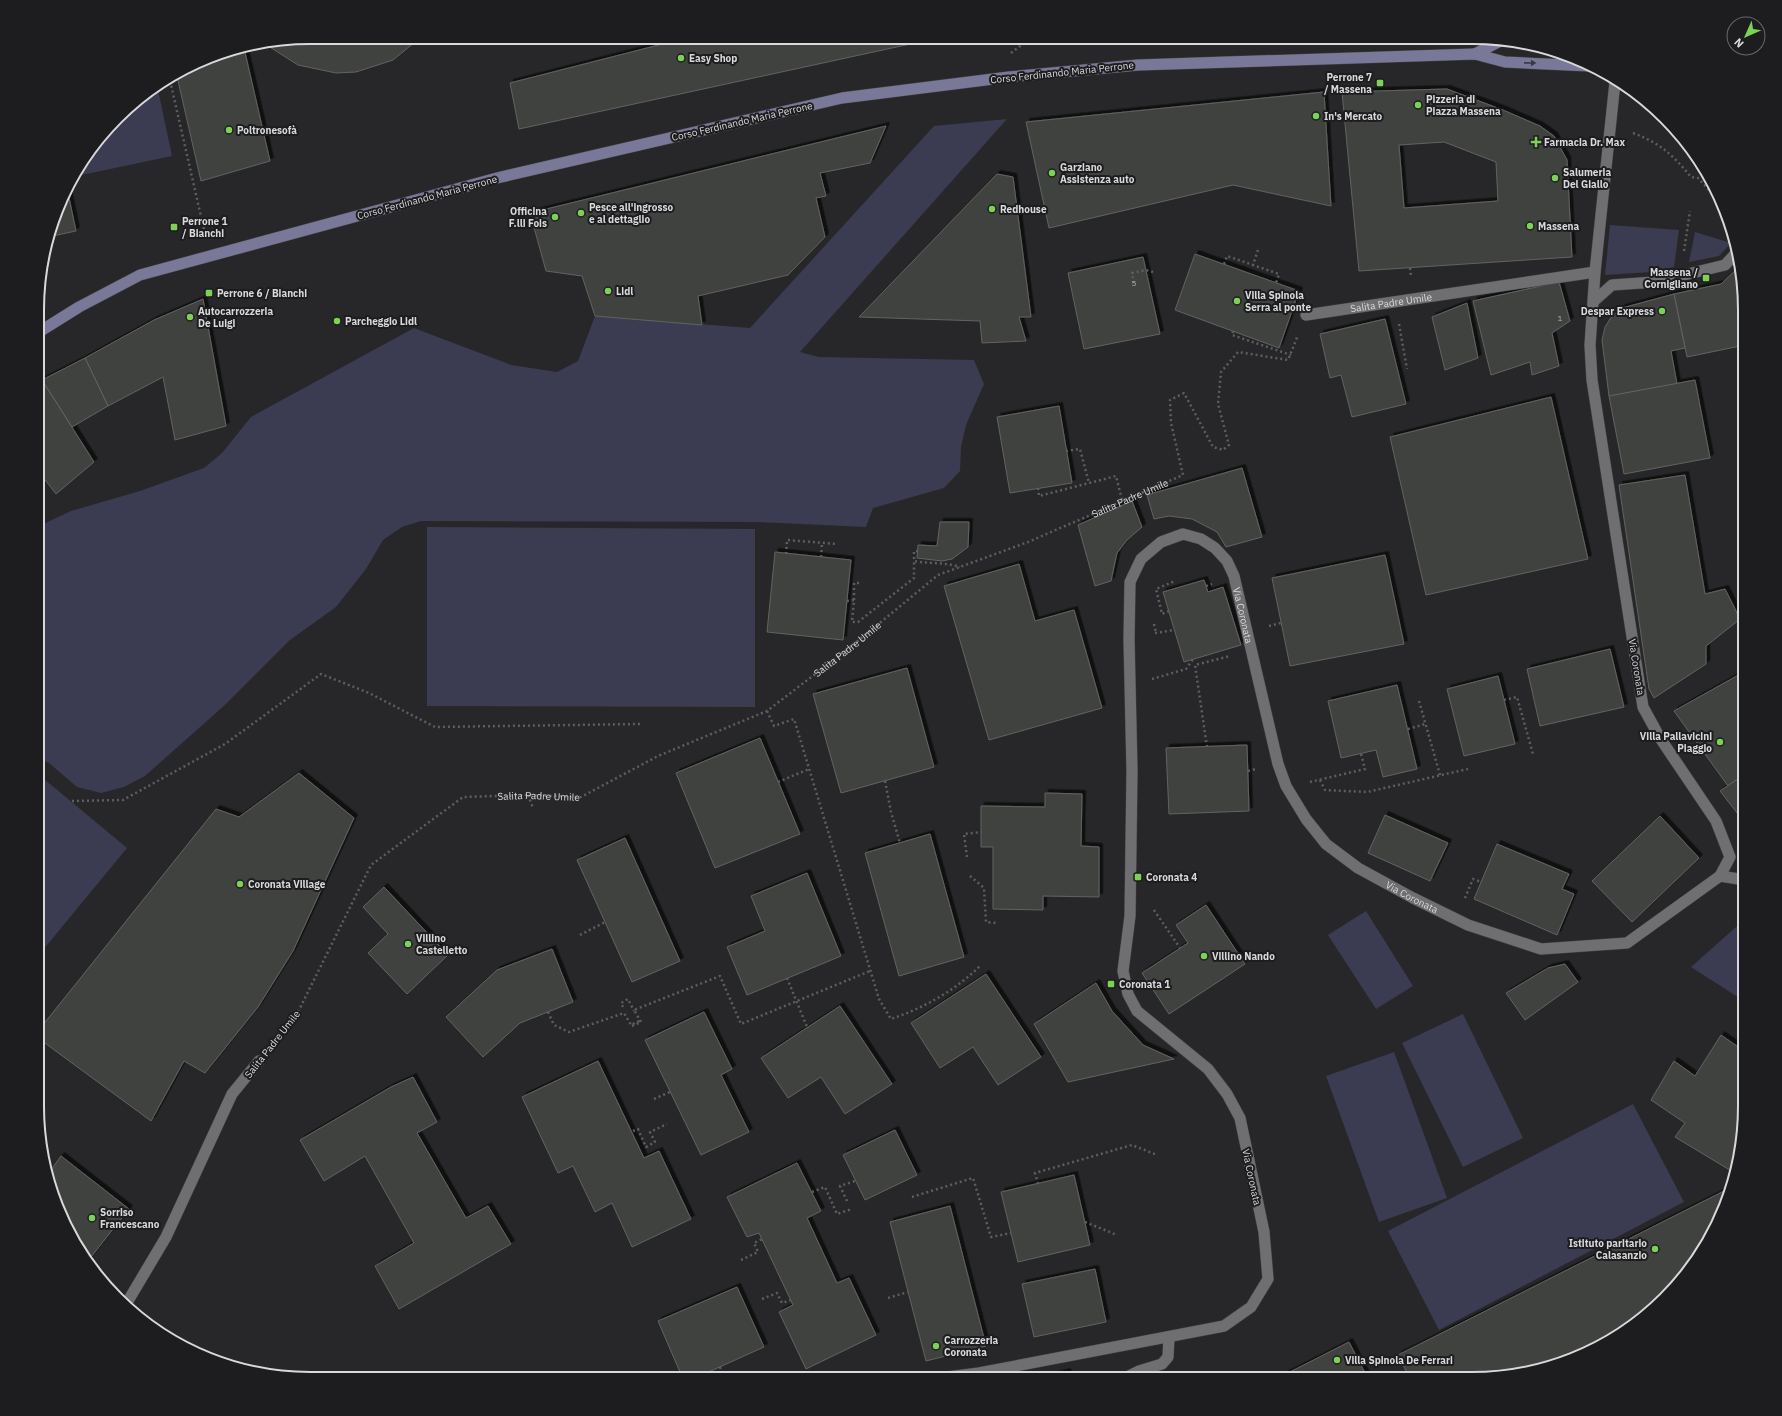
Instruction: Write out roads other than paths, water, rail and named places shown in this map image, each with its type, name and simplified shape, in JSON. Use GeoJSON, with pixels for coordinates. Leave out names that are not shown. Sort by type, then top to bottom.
{"type":"FeatureCollection","features":[{"type":"Feature","properties":{"kind":"main road","name":"Corso Ferdinando Maria Perrone"},"geometry":{"type":"LineString","coordinates":[[1475,54],[1492,45]]}},
{"type":"Feature","properties":{"kind":"main road","name":"Corso Ferdinando Maria Perrone"},"geometry":{"type":"LineString","coordinates":[[44,329],[79,307],[140,275],[497,178],[842,98],[1009,77],[1138,64],[1475,54],[1505,62],[1577,65]]}},
{"type":"Feature","properties":{"kind":"street","name":"Via Coronata"},"geometry":{"type":"LineString","coordinates":[[984,1372],[1224,1326],[1251,1306],[1268,1279],[1264,1239],[1240,1118],[1227,1094],[1208,1069],[1136,1011],[1128,994],[1123,971],[1130,916],[1132,771],[1130,582],[1141,559],[1160,542],[1182,534],[1201,539],[1215,548],[1227,561],[1234,576],[1278,764],[1286,786],[1306,819],[1326,844],[1358,868],[1456,919],[1541,949],[1627,942],[1720,876],[1730,857],[1716,821],[1660,738],[1643,707],[1592,380],[1590,345],[1595,272],[1615,86]]}},
{"type":"Feature","properties":{"kind":"street"},"geometry":{"type":"LineString","coordinates":[[1594,301],[1612,285],[1655,282],[1681,276],[1725,265],[1733,257]]}},
{"type":"Feature","properties":{"kind":"street","name":"Salita Padre Umile"},"geometry":{"type":"LineString","coordinates":[[1306,315],[1595,272]]}},
{"type":"Feature","properties":{"kind":"street"},"geometry":{"type":"LineString","coordinates":[[1720,876],[1738,879]]}},
{"type":"Feature","properties":{"kind":"street","name":"Salita Padre Umile"},"geometry":{"type":"LineString","coordinates":[[128,1300],[166,1237],[232,1094],[259,1061]]}},
{"type":"Feature","properties":{"kind":"street"},"geometry":{"type":"LineString","coordinates":[[1137,1372],[1162,1364],[1168,1356],[1169,1337]]}},
{"type":"Feature","properties":{"kind":"place","name":"Easy Shop"},"geometry":{"type":"Point","coordinates":[681,58]}},
{"type":"Feature","properties":{"kind":"place","name":"Perrone 7 / Massena"},"geometry":{"type":"Point","coordinates":[1380,83]}},
{"type":"Feature","properties":{"kind":"place","name":"Pizzeria di Piazza Massena"},"geometry":{"type":"Point","coordinates":[1418,105]}},
{"type":"Feature","properties":{"kind":"place","name":"In's Mercato"},"geometry":{"type":"Point","coordinates":[1316,116]}},
{"type":"Feature","properties":{"kind":"place","name":"Poltronesofà"},"geometry":{"type":"Point","coordinates":[229,130]}},
{"type":"Feature","properties":{"kind":"place","name":"Farmacia Dr. Max"},"geometry":{"type":"Point","coordinates":[1536,142]}},
{"type":"Feature","properties":{"kind":"place","name":"Garziano Assistenza auto"},"geometry":{"type":"Point","coordinates":[1052,173]}},
{"type":"Feature","properties":{"kind":"place","name":"Salumeria Del Giallo"},"geometry":{"type":"Point","coordinates":[1555,178]}},
{"type":"Feature","properties":{"kind":"place","name":"Redhouse"},"geometry":{"type":"Point","coordinates":[992,209]}},
{"type":"Feature","properties":{"kind":"place","name":"Pesce all'ingrosso e al dettaglio"},"geometry":{"type":"Point","coordinates":[581,213]}},
{"type":"Feature","properties":{"kind":"place","name":"Officina F.lli Fois"},"geometry":{"type":"Point","coordinates":[555,217]}},
{"type":"Feature","properties":{"kind":"place","name":"Massena"},"geometry":{"type":"Point","coordinates":[1530,226]}},
{"type":"Feature","properties":{"kind":"place","name":"Perrone 1 / Bianchi"},"geometry":{"type":"Point","coordinates":[174,227]}},
{"type":"Feature","properties":{"kind":"place","name":"Massena / Cornigliano"},"geometry":{"type":"Point","coordinates":[1706,278]}},
{"type":"Feature","properties":{"kind":"place","name":"Lidl"},"geometry":{"type":"Point","coordinates":[608,291]}},
{"type":"Feature","properties":{"kind":"place","name":"Perrone 6 / Bianchi"},"geometry":{"type":"Point","coordinates":[209,293]}},
{"type":"Feature","properties":{"kind":"place","name":"Villa Spinola Serra al ponte"},"geometry":{"type":"Point","coordinates":[1237,301]}},
{"type":"Feature","properties":{"kind":"place","name":"Despar Express"},"geometry":{"type":"Point","coordinates":[1662,311]}},
{"type":"Feature","properties":{"kind":"place","name":"Autocarrozzeria De Luigi"},"geometry":{"type":"Point","coordinates":[190,317]}},
{"type":"Feature","properties":{"kind":"place","name":"Parcheggio Lidl"},"geometry":{"type":"Point","coordinates":[337,321]}},
{"type":"Feature","properties":{"kind":"place","name":"Villa Pallavicini Piaggio"},"geometry":{"type":"Point","coordinates":[1720,742]}},
{"type":"Feature","properties":{"kind":"place","name":"Coronata 4"},"geometry":{"type":"Point","coordinates":[1138,877]}},
{"type":"Feature","properties":{"kind":"place","name":"Coronata Village"},"geometry":{"type":"Point","coordinates":[240,884]}},
{"type":"Feature","properties":{"kind":"place","name":"Villino Castelletto"},"geometry":{"type":"Point","coordinates":[408,944]}},
{"type":"Feature","properties":{"kind":"place","name":"Villino Nando"},"geometry":{"type":"Point","coordinates":[1204,956]}},
{"type":"Feature","properties":{"kind":"place","name":"Coronata 1"},"geometry":{"type":"Point","coordinates":[1111,984]}},
{"type":"Feature","properties":{"kind":"place","name":"Sorriso Francescano"},"geometry":{"type":"Point","coordinates":[92,1218]}},
{"type":"Feature","properties":{"kind":"place","name":"Istituto paritario Calasanzio"},"geometry":{"type":"Point","coordinates":[1655,1249]}},
{"type":"Feature","properties":{"kind":"place","name":"Carrozzeria Coronata"},"geometry":{"type":"Point","coordinates":[936,1346]}},
{"type":"Feature","properties":{"kind":"place","name":"Villa Spinola De Ferrari"},"geometry":{"type":"Point","coordinates":[1337,1360]}}]}
